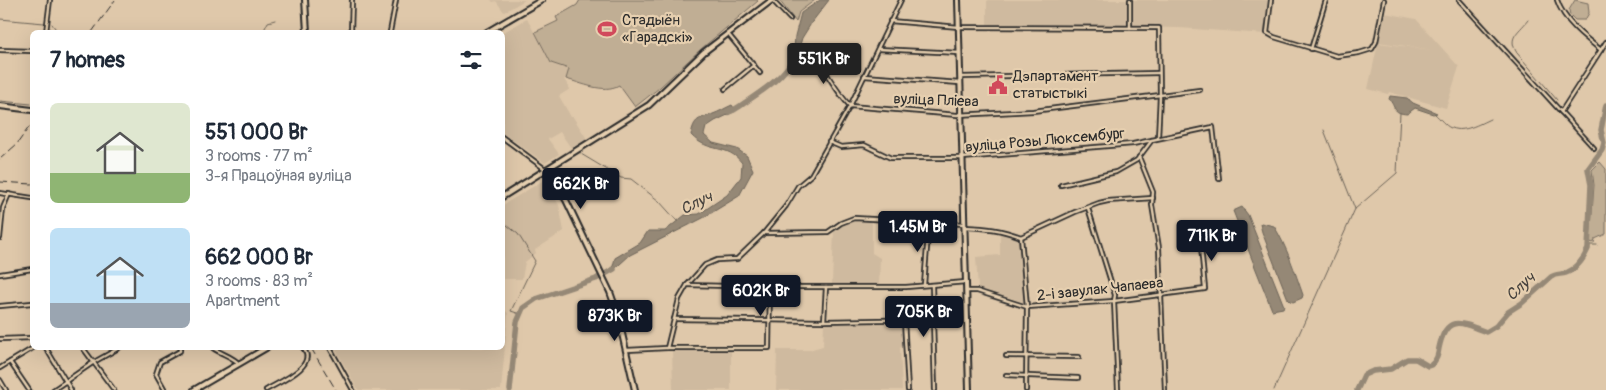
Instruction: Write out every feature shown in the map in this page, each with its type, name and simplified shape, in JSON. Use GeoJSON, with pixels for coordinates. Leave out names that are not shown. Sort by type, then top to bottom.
{"type":"FeatureCollection","features":[{"type":"Feature","properties":{"kind":"main road"},"geometry":{"type":"LineString","coordinates":[[305,0],[307,30]]}},
{"type":"Feature","properties":{"kind":"main road"},"geometry":{"type":"LineString","coordinates":[[490,30],[541,0]]}},
{"type":"Feature","properties":{"kind":"main road"},"geometry":{"type":"LineString","coordinates":[[505,195],[649,105],[704,52],[772,0]]}},
{"type":"Feature","properties":{"kind":"main road"},"geometry":{"type":"LineString","coordinates":[[958,0],[969,390]]}},
{"type":"Feature","properties":{"kind":"main road"},"geometry":{"type":"LineString","coordinates":[[0,106],[30,109]]}},
{"type":"Feature","properties":{"kind":"main road"},"geometry":{"type":"LineString","coordinates":[[546,170],[566,200],[609,290],[627,350],[635,390]]}},
{"type":"Feature","properties":{"kind":"main road"},"geometry":{"type":"LineString","coordinates":[[194,390],[263,350]]}},
{"type":"Feature","properties":{"kind":"street"},"geometry":{"type":"LineString","coordinates":[[46,30],[50,0]]}},
{"type":"Feature","properties":{"kind":"street"},"geometry":{"type":"LineString","coordinates":[[351,30],[352,0]]}},
{"type":"Feature","properties":{"kind":"street"},"geometry":{"type":"LineString","coordinates":[[390,30],[396,0]]}},
{"type":"Feature","properties":{"kind":"street"},"geometry":{"type":"LineString","coordinates":[[772,0],[790,19]]}},
{"type":"Feature","properties":{"kind":"street"},"geometry":{"type":"LineString","coordinates":[[667,348],[679,299],[687,285],[704,265],[717,260],[737,259],[764,233],[786,206],[798,186],[811,175],[850,106],[901,0]]}},
{"type":"Feature","properties":{"kind":"street"},"geometry":{"type":"LineString","coordinates":[[1130,0],[1130,28]]}},
{"type":"Feature","properties":{"kind":"street"},"geometry":{"type":"LineString","coordinates":[[1271,0],[1267,33],[1274,37],[1337,56],[1372,49],[1376,42],[1384,0]]}},
{"type":"Feature","properties":{"kind":"street"},"geometry":{"type":"LineString","coordinates":[[1312,48],[1326,0]]}},
{"type":"Feature","properties":{"kind":"street"},"geometry":{"type":"LineString","coordinates":[[1459,0],[1594,148]]}},
{"type":"Feature","properties":{"kind":"street"},"geometry":{"type":"LineString","coordinates":[[1557,0],[1567,19],[1601,50]]}},
{"type":"Feature","properties":{"kind":"street"},"geometry":{"type":"LineString","coordinates":[[890,21],[959,27],[1158,28],[1160,95],[1158,138]]}},
{"type":"Feature","properties":{"kind":"street"},"geometry":{"type":"LineString","coordinates":[[728,34],[760,73]]}},
{"type":"Feature","properties":{"kind":"street"},"geometry":{"type":"LineString","coordinates":[[1561,112],[1606,42]]}},
{"type":"Feature","properties":{"kind":"street"},"geometry":{"type":"LineString","coordinates":[[878,49],[960,53]]}},
{"type":"Feature","properties":{"kind":"street"},"geometry":{"type":"LineString","coordinates":[[0,50],[30,52]]}},
{"type":"Feature","properties":{"kind":"street"},"geometry":{"type":"LineString","coordinates":[[813,52],[839,94],[850,106]]}},
{"type":"Feature","properties":{"kind":"street"},"geometry":{"type":"LineString","coordinates":[[725,89],[754,65]]}},
{"type":"Feature","properties":{"kind":"street"},"geometry":{"type":"LineString","coordinates":[[960,77],[1159,73]]}},
{"type":"Feature","properties":{"kind":"street"},"geometry":{"type":"LineString","coordinates":[[864,76],[960,83]]}},
{"type":"Feature","properties":{"kind":"street","name":"вуліца Пліева"},"geometry":{"type":"LineString","coordinates":[[850,106],[961,114],[1034,111],[1200,90]]}},
{"type":"Feature","properties":{"kind":"street","name":"вуліца Розы Люксембург"},"geometry":{"type":"LineString","coordinates":[[829,142],[841,147],[864,145],[891,158],[962,158],[1133,144],[1212,127],[1219,179]]}},
{"type":"Feature","properties":{"kind":"street"},"geometry":{"type":"LineString","coordinates":[[505,139],[546,170]]}},
{"type":"Feature","properties":{"kind":"street"},"geometry":{"type":"LineString","coordinates":[[1061,185],[1116,172],[1139,157],[1153,139]]}},
{"type":"Feature","properties":{"kind":"street"},"geometry":{"type":"LineString","coordinates":[[1139,157],[1153,192],[1152,205],[1158,248],[1161,294],[1165,390]]}},
{"type":"Feature","properties":{"kind":"street"},"geometry":{"type":"LineString","coordinates":[[0,193],[30,198]]}},
{"type":"Feature","properties":{"kind":"street"},"geometry":{"type":"LineString","coordinates":[[0,238],[3,208],[8,194]]}},
{"type":"Feature","properties":{"kind":"street"},"geometry":{"type":"LineString","coordinates":[[764,233],[828,232],[841,223],[854,218],[991,228],[1005,230],[1021,237],[1075,212],[1108,201],[1153,198]]}},
{"type":"Feature","properties":{"kind":"street"},"geometry":{"type":"LineString","coordinates":[[1088,208],[1115,295],[1118,390]]}},
{"type":"Feature","properties":{"kind":"street"},"geometry":{"type":"LineString","coordinates":[[924,285],[929,222]]}},
{"type":"Feature","properties":{"kind":"street","name":"2-і завулак Чапаева"},"geometry":{"type":"LineString","coordinates":[[966,291],[977,291],[1027,307],[1114,301],[1205,290],[1200,236]]}},
{"type":"Feature","properties":{"kind":"street","name":"2-і завулак Чапаева"},"geometry":{"type":"LineString","coordinates":[[1021,237],[1027,307]]}},
{"type":"Feature","properties":{"kind":"street"},"geometry":{"type":"LineString","coordinates":[[0,274],[30,269]]}},
{"type":"Feature","properties":{"kind":"street"},"geometry":{"type":"LineString","coordinates":[[687,285],[826,287],[932,285],[966,282]]}},
{"type":"Feature","properties":{"kind":"street"},"geometry":{"type":"LineString","coordinates":[[932,285],[935,390]]}},
{"type":"Feature","properties":{"kind":"street"},"geometry":{"type":"LineString","coordinates":[[627,350],[769,348],[770,287]]}},
{"type":"Feature","properties":{"kind":"street"},"geometry":{"type":"LineString","coordinates":[[824,321],[826,287]]}},
{"type":"Feature","properties":{"kind":"street"},"geometry":{"type":"LineString","coordinates":[[0,306],[30,303]]}},
{"type":"Feature","properties":{"kind":"street"},"geometry":{"type":"LineString","coordinates":[[1026,390],[1027,307]]}},
{"type":"Feature","properties":{"kind":"street"},"geometry":{"type":"LineString","coordinates":[[674,319],[824,321],[932,319]]}},
{"type":"Feature","properties":{"kind":"street"},"geometry":{"type":"LineString","coordinates":[[904,320],[908,390]]}},
{"type":"Feature","properties":{"kind":"street"},"geometry":{"type":"LineString","coordinates":[[0,339],[30,338]]}},
{"type":"Feature","properties":{"kind":"street"},"geometry":{"type":"LineString","coordinates":[[0,368],[30,350]]}},
{"type":"Feature","properties":{"kind":"street"},"geometry":{"type":"LineString","coordinates":[[47,350],[71,390]]}},
{"type":"Feature","properties":{"kind":"street"},"geometry":{"type":"LineString","coordinates":[[85,350],[114,390]]}},
{"type":"Feature","properties":{"kind":"street"},"geometry":{"type":"LineString","coordinates":[[53,390],[115,350]]}},
{"type":"Feature","properties":{"kind":"street"},"geometry":{"type":"LineString","coordinates":[[165,390],[156,374],[160,362],[180,350]]}},
{"type":"Feature","properties":{"kind":"street"},"geometry":{"type":"LineString","coordinates":[[216,350],[236,360],[239,364]]}},
{"type":"Feature","properties":{"kind":"street"},"geometry":{"type":"LineString","coordinates":[[266,390],[302,368],[308,357],[305,350]]}},
{"type":"Feature","properties":{"kind":"street"},"geometry":{"type":"LineString","coordinates":[[331,350],[352,390]]}},
{"type":"Feature","properties":{"kind":"street"},"geometry":{"type":"LineString","coordinates":[[1006,356],[1079,357]]}},
{"type":"Feature","properties":{"kind":"street"},"geometry":{"type":"LineString","coordinates":[[10,362],[29,390]]}},
{"type":"Feature","properties":{"kind":"street"},"geometry":{"type":"LineString","coordinates":[[1006,375],[1078,378]]}},
{"type":"Feature","properties":{"kind":"street"},"geometry":{"type":"LineString","coordinates":[[0,380],[6,390]]}},
{"type":"Feature","properties":{"kind":"shaded area"},"geometry":{"type":"Polygon","coordinates":[[[491,0],[525,0],[504,12],[496,1],[493,2],[491,0]]]}},
{"type":"Feature","properties":{"kind":"shaded area"},"geometry":{"type":"Polygon","coordinates":[[[580,0],[758,1],[635,107],[619,85],[600,88],[566,79],[569,69],[551,63],[535,32],[558,21],[556,17],[577,5],[580,0]]]}},
{"type":"Feature","properties":{"kind":"shaded area"},"geometry":{"type":"Polygon","coordinates":[[[779,0],[815,0],[799,12],[796,22],[779,0]]]}},
{"type":"Feature","properties":{"kind":"shaded area"},"geometry":{"type":"Polygon","coordinates":[[[820,0],[829,0],[802,38],[794,65],[789,62],[794,49],[801,13],[820,0]]]}},
{"type":"Feature","properties":{"kind":"shaded area"},"geometry":{"type":"Polygon","coordinates":[[[1270,0],[1266,34],[1179,28],[987,24],[987,1],[1270,0]]]}},
{"type":"Feature","properties":{"kind":"shaded area"},"geometry":{"type":"Polygon","coordinates":[[[1575,0],[1588,3],[1589,13],[1585,20],[1575,20],[1570,15],[1569,10],[1575,0]]]}},
{"type":"Feature","properties":{"kind":"shaded area"},"geometry":{"type":"Polygon","coordinates":[[[1385,13],[1416,19],[1459,67],[1446,108],[1389,92],[1388,94],[1368,89],[1378,43],[1434,50],[1378,42],[1385,13]]]}},
{"type":"Feature","properties":{"kind":"shaded area"},"geometry":{"type":"Polygon","coordinates":[[[527,19],[551,63],[569,69],[566,79],[564,79],[570,89],[559,96],[587,139],[571,148],[560,132],[548,139],[559,154],[545,163],[505,134],[505,31],[527,19]]]}},
{"type":"Feature","properties":{"kind":"shaded area"},"geometry":{"type":"Polygon","coordinates":[[[1390,96],[1407,98],[1413,103],[1437,113],[1433,114],[1415,108],[1407,114],[1399,112],[1389,99],[1390,96]]]}},
{"type":"Feature","properties":{"kind":"shaded area"},"geometry":{"type":"Polygon","coordinates":[[[732,105],[736,111],[706,127],[704,135],[713,143],[737,149],[747,156],[753,170],[739,196],[703,218],[630,255],[609,274],[607,271],[613,266],[615,258],[640,243],[648,231],[665,231],[685,215],[699,214],[727,195],[741,177],[742,163],[736,157],[724,150],[704,145],[691,135],[694,125],[698,120],[732,105]]]}},
{"type":"Feature","properties":{"kind":"shaded area"},"geometry":{"type":"Polygon","coordinates":[[[1600,162],[1606,169],[1606,234],[1595,239],[1594,243],[1590,242],[1594,185],[1592,170],[1600,162]]]}},
{"type":"Feature","properties":{"kind":"shaded area"},"geometry":{"type":"Polygon","coordinates":[[[544,180],[559,205],[564,231],[535,250],[536,253],[525,262],[522,279],[505,279],[505,204],[544,180]]]}},
{"type":"Feature","properties":{"kind":"shaded area"},"geometry":{"type":"Polygon","coordinates":[[[1242,207],[1248,215],[1284,306],[1283,308],[1272,310],[1233,211],[1242,207]]]}},
{"type":"Feature","properties":{"kind":"shaded area"},"geometry":{"type":"Polygon","coordinates":[[[856,220],[872,221],[872,253],[880,258],[879,285],[832,284],[834,229],[856,220]]]}},
{"type":"Feature","properties":{"kind":"shaded area"},"geometry":{"type":"Polygon","coordinates":[[[1261,223],[1274,226],[1279,234],[1294,269],[1303,295],[1302,298],[1293,302],[1288,299],[1262,232],[1261,223]]]}},
{"type":"Feature","properties":{"kind":"shaded area"},"geometry":{"type":"Polygon","coordinates":[[[1000,232],[1020,239],[1025,300],[1023,302],[978,288],[976,257],[1000,255],[1000,232]]]}},
{"type":"Feature","properties":{"kind":"shaded area"},"geometry":{"type":"Polygon","coordinates":[[[505,311],[508,313],[505,346],[505,311]]]}},
{"type":"Feature","properties":{"kind":"shaded area"},"geometry":{"type":"Polygon","coordinates":[[[824,323],[903,323],[904,344],[900,348],[902,390],[776,390],[777,350],[809,350],[823,346],[824,323]]]}},
{"type":"Feature","properties":{"kind":"shaded area"},"geometry":{"type":"Polygon","coordinates":[[[336,350],[505,350],[501,390],[358,390],[336,350]]]}},
{"type":"Feature","properties":{"kind":"shaded area"},"geometry":{"type":"Polygon","coordinates":[[[672,350],[731,350],[731,390],[673,390],[672,350]]]}},
{"type":"Feature","properties":{"kind":"waterway"},"geometry":{"type":"LineString","coordinates":[[0,19],[44,23]]}},
{"type":"Feature","properties":{"kind":"waterway"},"geometry":{"type":"LineString","coordinates":[[264,30],[268,22],[275,20]]}},
{"type":"Feature","properties":{"kind":"waterway"},"geometry":{"type":"LineString","coordinates":[[1528,20],[1515,35],[1513,39],[1514,48],[1557,100]]}},
{"type":"Feature","properties":{"kind":"waterway"},"geometry":{"type":"LineString","coordinates":[[52,24],[56,30]]}},
{"type":"Feature","properties":{"kind":"waterway","name":"Случ"},"geometry":{"type":"LineString","coordinates":[[729,112],[777,79],[790,64],[794,56]]}},
{"type":"Feature","properties":{"kind":"waterway"},"geometry":{"type":"LineString","coordinates":[[0,101],[30,104]]}},
{"type":"Feature","properties":{"kind":"waterway","name":"Случ"},"geometry":{"type":"LineString","coordinates":[[1357,390],[1364,375],[1373,371],[1391,369],[1407,359],[1416,359],[1428,366],[1431,365],[1437,357],[1442,337],[1450,325],[1462,324],[1486,332],[1496,326],[1508,312],[1522,303],[1551,277],[1564,274],[1574,269],[1580,263],[1588,249],[1591,185],[1588,169],[1602,150],[1604,143],[1601,130],[1606,105]]}},
{"type":"Feature","properties":{"kind":"waterway"},"geometry":{"type":"LineString","coordinates":[[1274,390],[1355,209],[1397,173],[1400,113]]}},
{"type":"Feature","properties":{"kind":"waterway"},"geometry":{"type":"LineString","coordinates":[[1435,114],[1447,126],[1456,129],[1471,127],[1490,119]]}},
{"type":"Feature","properties":{"kind":"waterway"},"geometry":{"type":"LineString","coordinates":[[1324,130],[1355,209]]}},
{"type":"Feature","properties":{"kind":"waterway"},"geometry":{"type":"LineString","coordinates":[[581,154],[621,178],[631,179],[659,201],[677,221]]}},
{"type":"Feature","properties":{"kind":"waterway"},"geometry":{"type":"LineString","coordinates":[[505,223],[518,234],[535,261],[511,311],[520,314]]}},
{"type":"Feature","properties":{"kind":"waterway"},"geometry":{"type":"LineString","coordinates":[[1588,245],[1597,245]]}},
{"type":"Feature","properties":{"kind":"waterway","name":"Случ"},"geometry":{"type":"LineString","coordinates":[[510,390],[517,322],[523,308],[536,299],[596,279],[614,269]]}},
{"type":"Feature","properties":{"kind":"railway"},"geometry":{"type":"LineString","coordinates":[[93,30],[115,0]]}},
{"type":"Feature","properties":{"kind":"railway"},"geometry":{"type":"LineString","coordinates":[[0,159],[17,144],[30,126]]}},
{"type":"Feature","properties":{"kind":"railway"},"geometry":{"type":"LineString","coordinates":[[0,182],[30,184]]}},
{"type":"Feature","properties":{"kind":"railway"},"geometry":{"type":"LineString","coordinates":[[312,350],[336,390]]}},
{"type":"Feature","properties":{"kind":"place","name":"Стадыён «Гарадскі»"},"geometry":{"type":"Point","coordinates":[607,29]}},
{"type":"Feature","properties":{"kind":"place","name":"Дэпартамент статыстыкі"},"geometry":{"type":"Point","coordinates":[998,85]}}]}
